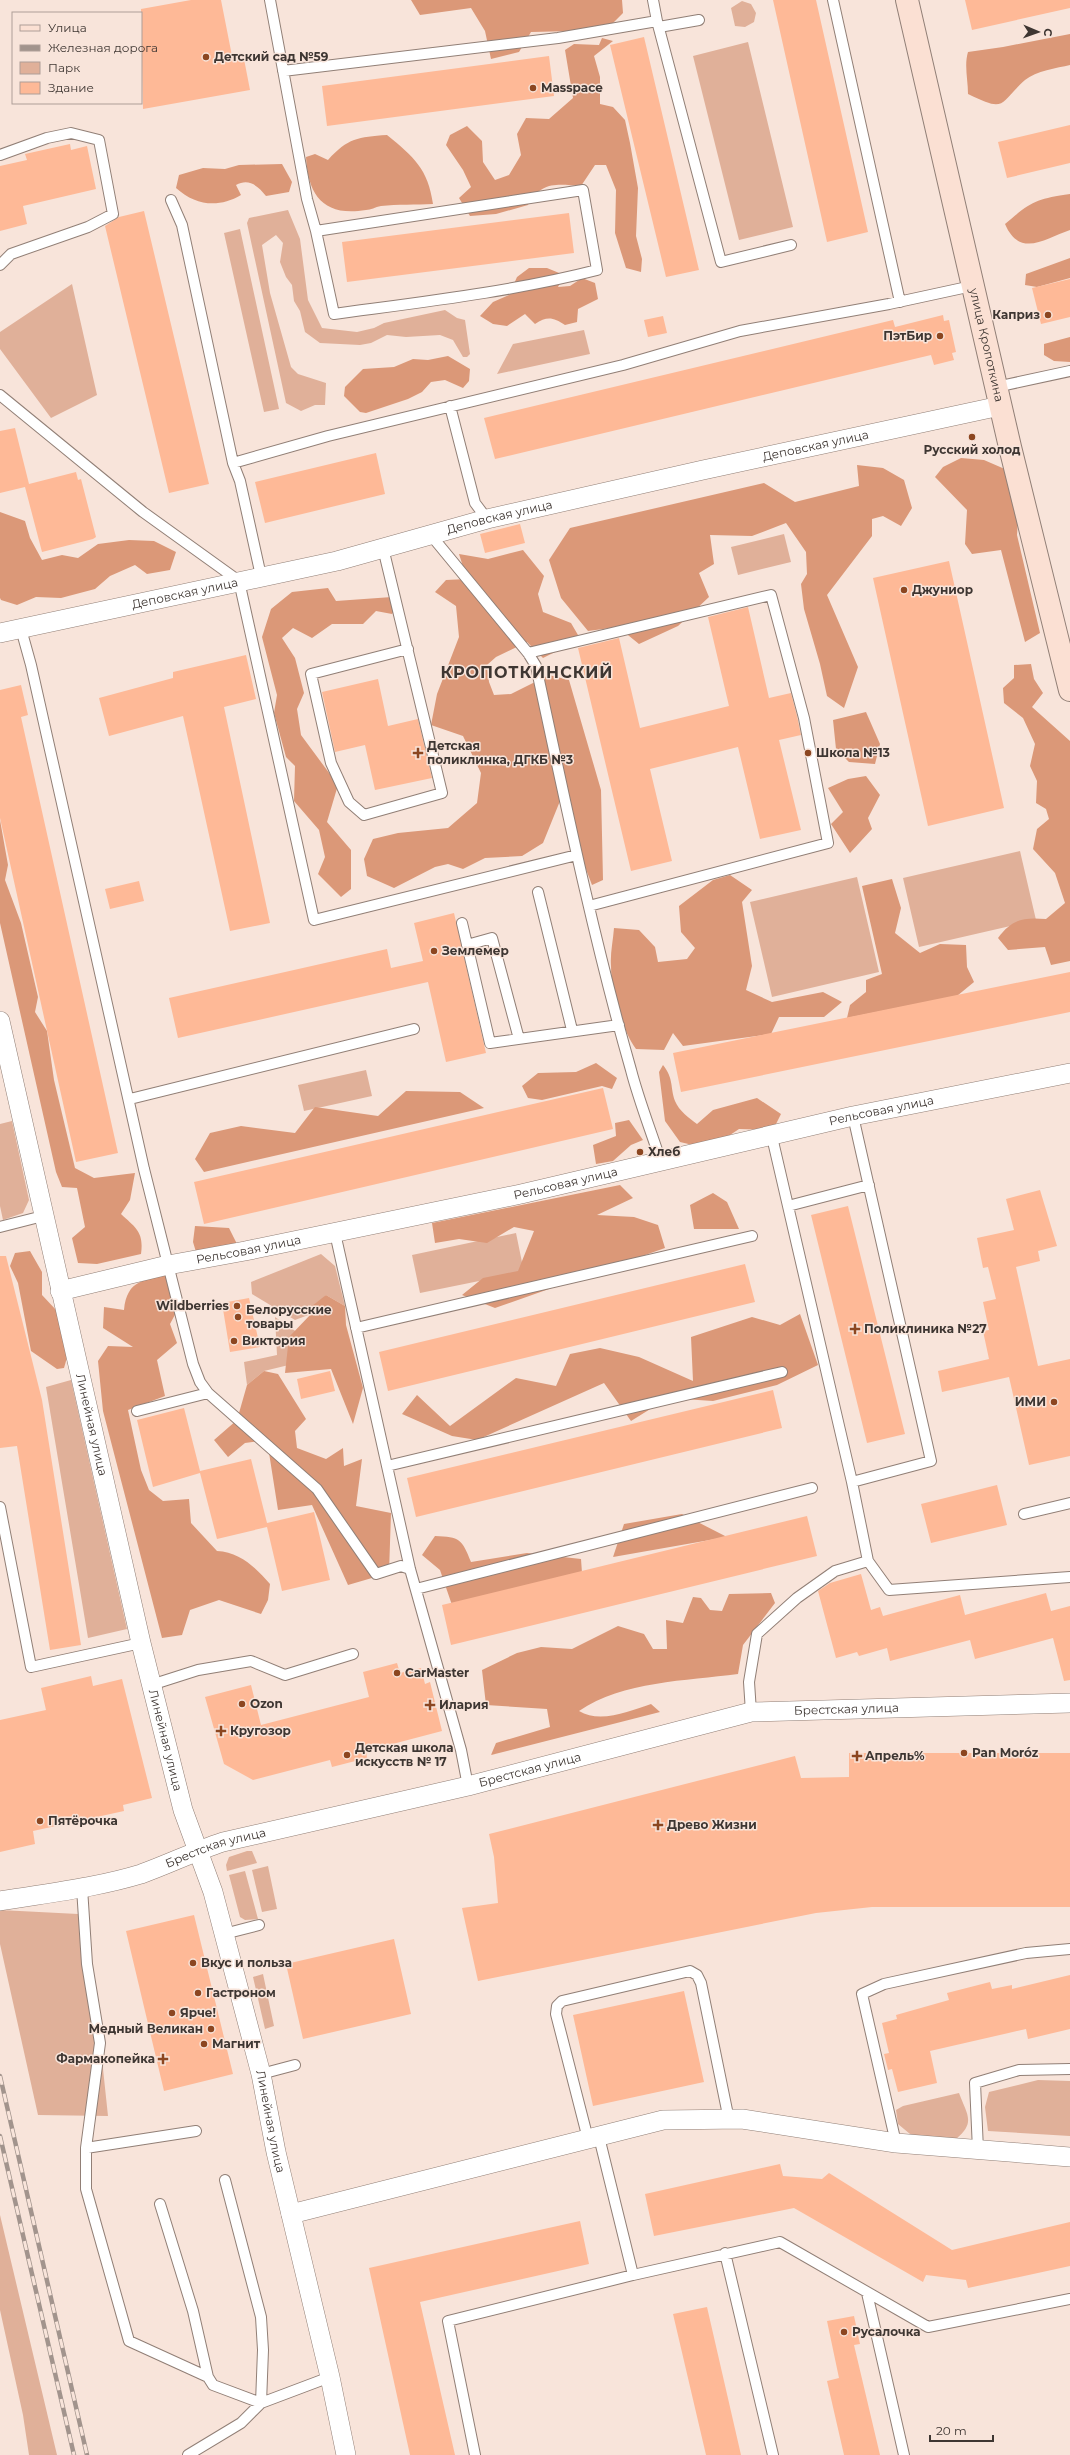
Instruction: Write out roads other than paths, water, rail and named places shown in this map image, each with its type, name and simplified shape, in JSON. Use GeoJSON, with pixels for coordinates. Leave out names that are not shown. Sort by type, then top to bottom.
{"type":"FeatureCollection","features":[{"type":"Feature","properties":{"kind":"main road","name":"улица Кропоткина"},"geometry":{"type":"LineString","coordinates":[[906,0],[998,396],[1070,690]]}},
{"type":"Feature","properties":{"kind":"street","name":"Деповская улица"},"geometry":{"type":"LineString","coordinates":[[0,633],[261,576],[337,561],[487,519],[695,471],[998,396]]}},
{"type":"Feature","properties":{"kind":"street","name":"Линейная улица"},"geometry":{"type":"LineString","coordinates":[[0,1021],[60,1291],[151,1685],[183,1810],[213,1892],[261,2074],[290,2214],[330,2377],[346,2455]]}},
{"type":"Feature","properties":{"kind":"street","name":"Рельсовая улица"},"geometry":{"type":"LineString","coordinates":[[60,1291],[168,1265],[335,1233],[521,1194],[772,1137],[853,1116],[1070,1073]]}},
{"type":"Feature","properties":{"kind":"street","name":"Брестская улица"},"geometry":{"type":"LineString","coordinates":[[0,1901],[82,1888],[139,1874],[177,1861],[198,1850],[468,1786],[751,1712],[1070,1703]]}},
{"type":"Feature","properties":{"kind":"street"},"geometry":{"type":"LineString","coordinates":[[290,2214],[663,2120],[742,2120],[896,2143],[1070,2157]]}},
{"type":"Feature","properties":{"kind":"lane"},"geometry":{"type":"LineString","coordinates":[[270,0],[307,199],[316,231],[334,314],[465,295],[569,277],[598,270],[583,190],[316,231]]}},
{"type":"Feature","properties":{"kind":"lane"},"geometry":{"type":"LineString","coordinates":[[653,0],[721,262],[791,245]]}},
{"type":"Feature","properties":{"kind":"lane"},"geometry":{"type":"LineString","coordinates":[[833,0],[900,302]]}},
{"type":"Feature","properties":{"kind":"lane"},"geometry":{"type":"LineString","coordinates":[[283,71],[699,20]]}},
{"type":"Feature","properties":{"kind":"lane"},"geometry":{"type":"LineString","coordinates":[[0,156],[47,138],[71,133],[99,140],[114,214],[88,227],[11,254],[0,265]]}},
{"type":"Feature","properties":{"kind":"lane"},"geometry":{"type":"LineString","coordinates":[[171,200],[182,225],[233,463],[240,481],[261,576]]}},
{"type":"Feature","properties":{"kind":"lane"},"geometry":{"type":"LineString","coordinates":[[233,463],[328,436],[623,365],[740,331],[900,302],[972,286]]}},
{"type":"Feature","properties":{"kind":"lane"},"geometry":{"type":"LineString","coordinates":[[998,396],[1070,371]]}},
{"type":"Feature","properties":{"kind":"lane"},"geometry":{"type":"LineString","coordinates":[[0,395],[143,512],[239,581],[314,920],[577,855]]}},
{"type":"Feature","properties":{"kind":"lane"},"geometry":{"type":"LineString","coordinates":[[450,406],[476,503],[487,519]]}},
{"type":"Feature","properties":{"kind":"lane"},"geometry":{"type":"LineString","coordinates":[[430,534],[528,653],[536,666],[589,906],[631,1070],[661,1162]]}},
{"type":"Feature","properties":{"kind":"lane"},"geometry":{"type":"LineString","coordinates":[[383,548],[408,649],[442,793],[364,815],[349,802],[331,763],[311,674],[408,649]]}},
{"type":"Feature","properties":{"kind":"lane"},"geometry":{"type":"LineString","coordinates":[[528,653],[771,595],[804,718],[828,844],[589,906]]}},
{"type":"Feature","properties":{"kind":"lane"},"geometry":{"type":"LineString","coordinates":[[21,629],[32,665],[130,1100],[144,1169],[193,1364],[200,1382],[208,1393],[317,1489],[376,1574],[401,1566],[410,1569]]}},
{"type":"Feature","properties":{"kind":"lane"},"geometry":{"type":"LineString","coordinates":[[538,892],[572,1030]]}},
{"type":"Feature","properties":{"kind":"lane"},"geometry":{"type":"LineString","coordinates":[[462,923],[490,1043],[572,1030],[619,1025]]}},
{"type":"Feature","properties":{"kind":"lane"},"geometry":{"type":"LineString","coordinates":[[467,945],[492,938],[519,1039]]}},
{"type":"Feature","properties":{"kind":"lane"},"geometry":{"type":"LineString","coordinates":[[130,1100],[414,1030]]}},
{"type":"Feature","properties":{"kind":"lane"},"geometry":{"type":"LineString","coordinates":[[852,1482],[931,1461],[853,1116]]}},
{"type":"Feature","properties":{"kind":"lane"},"geometry":{"type":"LineString","coordinates":[[772,1137],[852,1482],[868,1561],[889,1590],[1070,1577]]}},
{"type":"Feature","properties":{"kind":"lane"},"geometry":{"type":"LineString","coordinates":[[788,1206],[869,1185]]}},
{"type":"Feature","properties":{"kind":"lane"},"geometry":{"type":"LineString","coordinates":[[0,1227],[43,1216]]}},
{"type":"Feature","properties":{"kind":"lane"},"geometry":{"type":"LineString","coordinates":[[335,1233],[410,1569],[461,1750],[468,1786]]}},
{"type":"Feature","properties":{"kind":"lane"},"geometry":{"type":"LineString","coordinates":[[356,1328],[752,1236]]}},
{"type":"Feature","properties":{"kind":"lane"},"geometry":{"type":"LineString","coordinates":[[387,1466],[782,1372]]}},
{"type":"Feature","properties":{"kind":"lane"},"geometry":{"type":"LineString","coordinates":[[137,1411],[208,1393]]}},
{"type":"Feature","properties":{"kind":"lane"},"geometry":{"type":"LineString","coordinates":[[416,1589],[812,1488]]}},
{"type":"Feature","properties":{"kind":"lane"},"geometry":{"type":"LineString","coordinates":[[1024,1514],[1070,1503]]}},
{"type":"Feature","properties":{"kind":"lane"},"geometry":{"type":"LineString","coordinates":[[0,1507],[31,1666],[141,1643]]}},
{"type":"Feature","properties":{"kind":"lane"},"geometry":{"type":"LineString","coordinates":[[751,1712],[749,1682],[757,1634],[797,1598],[834,1571],[868,1561]]}},
{"type":"Feature","properties":{"kind":"lane"},"geometry":{"type":"LineString","coordinates":[[151,1685],[198,1670],[251,1661],[285,1675],[353,1654]]}},
{"type":"Feature","properties":{"kind":"lane"},"geometry":{"type":"LineString","coordinates":[[82,1888],[87,1964],[100,2043],[86,2148],[86,2189],[129,2341],[208,2377]]}},
{"type":"Feature","properties":{"kind":"lane"},"geometry":{"type":"LineString","coordinates":[[224,1934],[259,1925]]}},
{"type":"Feature","properties":{"kind":"lane"},"geometry":{"type":"LineString","coordinates":[[896,2143],[862,1994],[884,1984],[1026,1953],[1070,1949]]}},
{"type":"Feature","properties":{"kind":"lane"},"geometry":{"type":"LineString","coordinates":[[633,2275],[592,2139],[587,2135],[556,2014],[557,2006],[562,2001],[690,1971],[697,1975],[701,1983],[729,2120]]}},
{"type":"Feature","properties":{"kind":"lane"},"geometry":{"type":"LineString","coordinates":[[261,2074],[295,2065]]}},
{"type":"Feature","properties":{"kind":"lane"},"geometry":{"type":"LineString","coordinates":[[978,2150],[975,2083],[1019,2070],[1070,2069]]}},
{"type":"Feature","properties":{"kind":"lane"},"geometry":{"type":"LineString","coordinates":[[86,2148],[196,2131]]}},
{"type":"Feature","properties":{"kind":"lane"},"geometry":{"type":"LineString","coordinates":[[225,2180],[261,2317],[263,2350],[261,2403]]}},
{"type":"Feature","properties":{"kind":"lane"},"geometry":{"type":"LineString","coordinates":[[160,2204],[193,2311],[208,2377],[213,2385],[261,2403]]}},
{"type":"Feature","properties":{"kind":"lane"},"geometry":{"type":"LineString","coordinates":[[475,2455],[448,2321],[725,2253],[780,2242],[928,2327],[1070,2299]]}},
{"type":"Feature","properties":{"kind":"lane"},"geometry":{"type":"LineString","coordinates":[[725,2253],[773,2455]]}},
{"type":"Feature","properties":{"kind":"lane"},"geometry":{"type":"LineString","coordinates":[[868,2293],[904,2455]]}},
{"type":"Feature","properties":{"kind":"lane"},"geometry":{"type":"LineString","coordinates":[[188,2455],[241,2423],[261,2403],[330,2377]]}},
{"type":"Feature","properties":{"kind":"railway"},"geometry":{"type":"LineString","coordinates":[[0,2076],[87,2455]]}},
{"type":"Feature","properties":{"kind":"railway"},"geometry":{"type":"LineString","coordinates":[[0,2136],[74,2455]]}},
{"type":"Feature","properties":{"kind":"place","name":"Детский сад №59"},"geometry":{"type":"Point","coordinates":[206,57]}},
{"type":"Feature","properties":{"kind":"place","name":"Masspace"},"geometry":{"type":"Point","coordinates":[533,88]}},
{"type":"Feature","properties":{"kind":"place","name":"Каприз"},"geometry":{"type":"Point","coordinates":[1048,315]}},
{"type":"Feature","properties":{"kind":"place","name":"ПэтБир"},"geometry":{"type":"Point","coordinates":[940,336]}},
{"type":"Feature","properties":{"kind":"place","name":"Русский холод"},"geometry":{"type":"Point","coordinates":[972,437]}},
{"type":"Feature","properties":{"kind":"place","name":"Джуниор"},"geometry":{"type":"Point","coordinates":[904,590]}},
{"type":"Feature","properties":{"kind":"place","name":"Детская поликлинка, ДГКБ №3"},"geometry":{"type":"Point","coordinates":[418,753]}},
{"type":"Feature","properties":{"kind":"place","name":"Школа №13"},"geometry":{"type":"Point","coordinates":[808,753]}},
{"type":"Feature","properties":{"kind":"place","name":"Землемер"},"geometry":{"type":"Point","coordinates":[434,951]}},
{"type":"Feature","properties":{"kind":"place","name":"Хлеб"},"geometry":{"type":"Point","coordinates":[640,1152]}},
{"type":"Feature","properties":{"kind":"place","name":"Wildberries"},"geometry":{"type":"Point","coordinates":[237,1306]}},
{"type":"Feature","properties":{"kind":"place","name":"Белорусские товары"},"geometry":{"type":"Point","coordinates":[238,1317]}},
{"type":"Feature","properties":{"kind":"place","name":"Поликлиника №27"},"geometry":{"type":"Point","coordinates":[855,1329]}},
{"type":"Feature","properties":{"kind":"place","name":"Виктория"},"geometry":{"type":"Point","coordinates":[234,1341]}},
{"type":"Feature","properties":{"kind":"place","name":"ИМИ"},"geometry":{"type":"Point","coordinates":[1054,1402]}},
{"type":"Feature","properties":{"kind":"place","name":"CarMaster"},"geometry":{"type":"Point","coordinates":[397,1673]}},
{"type":"Feature","properties":{"kind":"place","name":"Ozon"},"geometry":{"type":"Point","coordinates":[242,1704]}},
{"type":"Feature","properties":{"kind":"place","name":"Илария"},"geometry":{"type":"Point","coordinates":[430,1705]}},
{"type":"Feature","properties":{"kind":"place","name":"Кругозор"},"geometry":{"type":"Point","coordinates":[221,1731]}},
{"type":"Feature","properties":{"kind":"place","name":"Pan Moróz"},"geometry":{"type":"Point","coordinates":[964,1753]}},
{"type":"Feature","properties":{"kind":"place","name":"Детская школа искусств № 17"},"geometry":{"type":"Point","coordinates":[347,1755]}},
{"type":"Feature","properties":{"kind":"place","name":"Апрель%"},"geometry":{"type":"Point","coordinates":[857,1756]}},
{"type":"Feature","properties":{"kind":"place","name":"Пятёрочка"},"geometry":{"type":"Point","coordinates":[40,1821]}},
{"type":"Feature","properties":{"kind":"place","name":"Древо Жизни"},"geometry":{"type":"Point","coordinates":[658,1825]}},
{"type":"Feature","properties":{"kind":"place","name":"Вкус и польза"},"geometry":{"type":"Point","coordinates":[193,1963]}},
{"type":"Feature","properties":{"kind":"place","name":"Гастроном"},"geometry":{"type":"Point","coordinates":[198,1993]}},
{"type":"Feature","properties":{"kind":"place","name":"Ярче!"},"geometry":{"type":"Point","coordinates":[172,2013]}},
{"type":"Feature","properties":{"kind":"place","name":"Медный Великан"},"geometry":{"type":"Point","coordinates":[211,2029]}},
{"type":"Feature","properties":{"kind":"place","name":"Магнит"},"geometry":{"type":"Point","coordinates":[204,2044]}},
{"type":"Feature","properties":{"kind":"place","name":"Фармакопейка"},"geometry":{"type":"Point","coordinates":[163,2059]}},
{"type":"Feature","properties":{"kind":"place","name":"Русалочка"},"geometry":{"type":"Point","coordinates":[844,2332]}},
{"type":"Feature","properties":{"kind":"district","name":"КРОПОТКИНСКИЙ"},"geometry":{"type":"Point","coordinates":[527,672]}}]}
